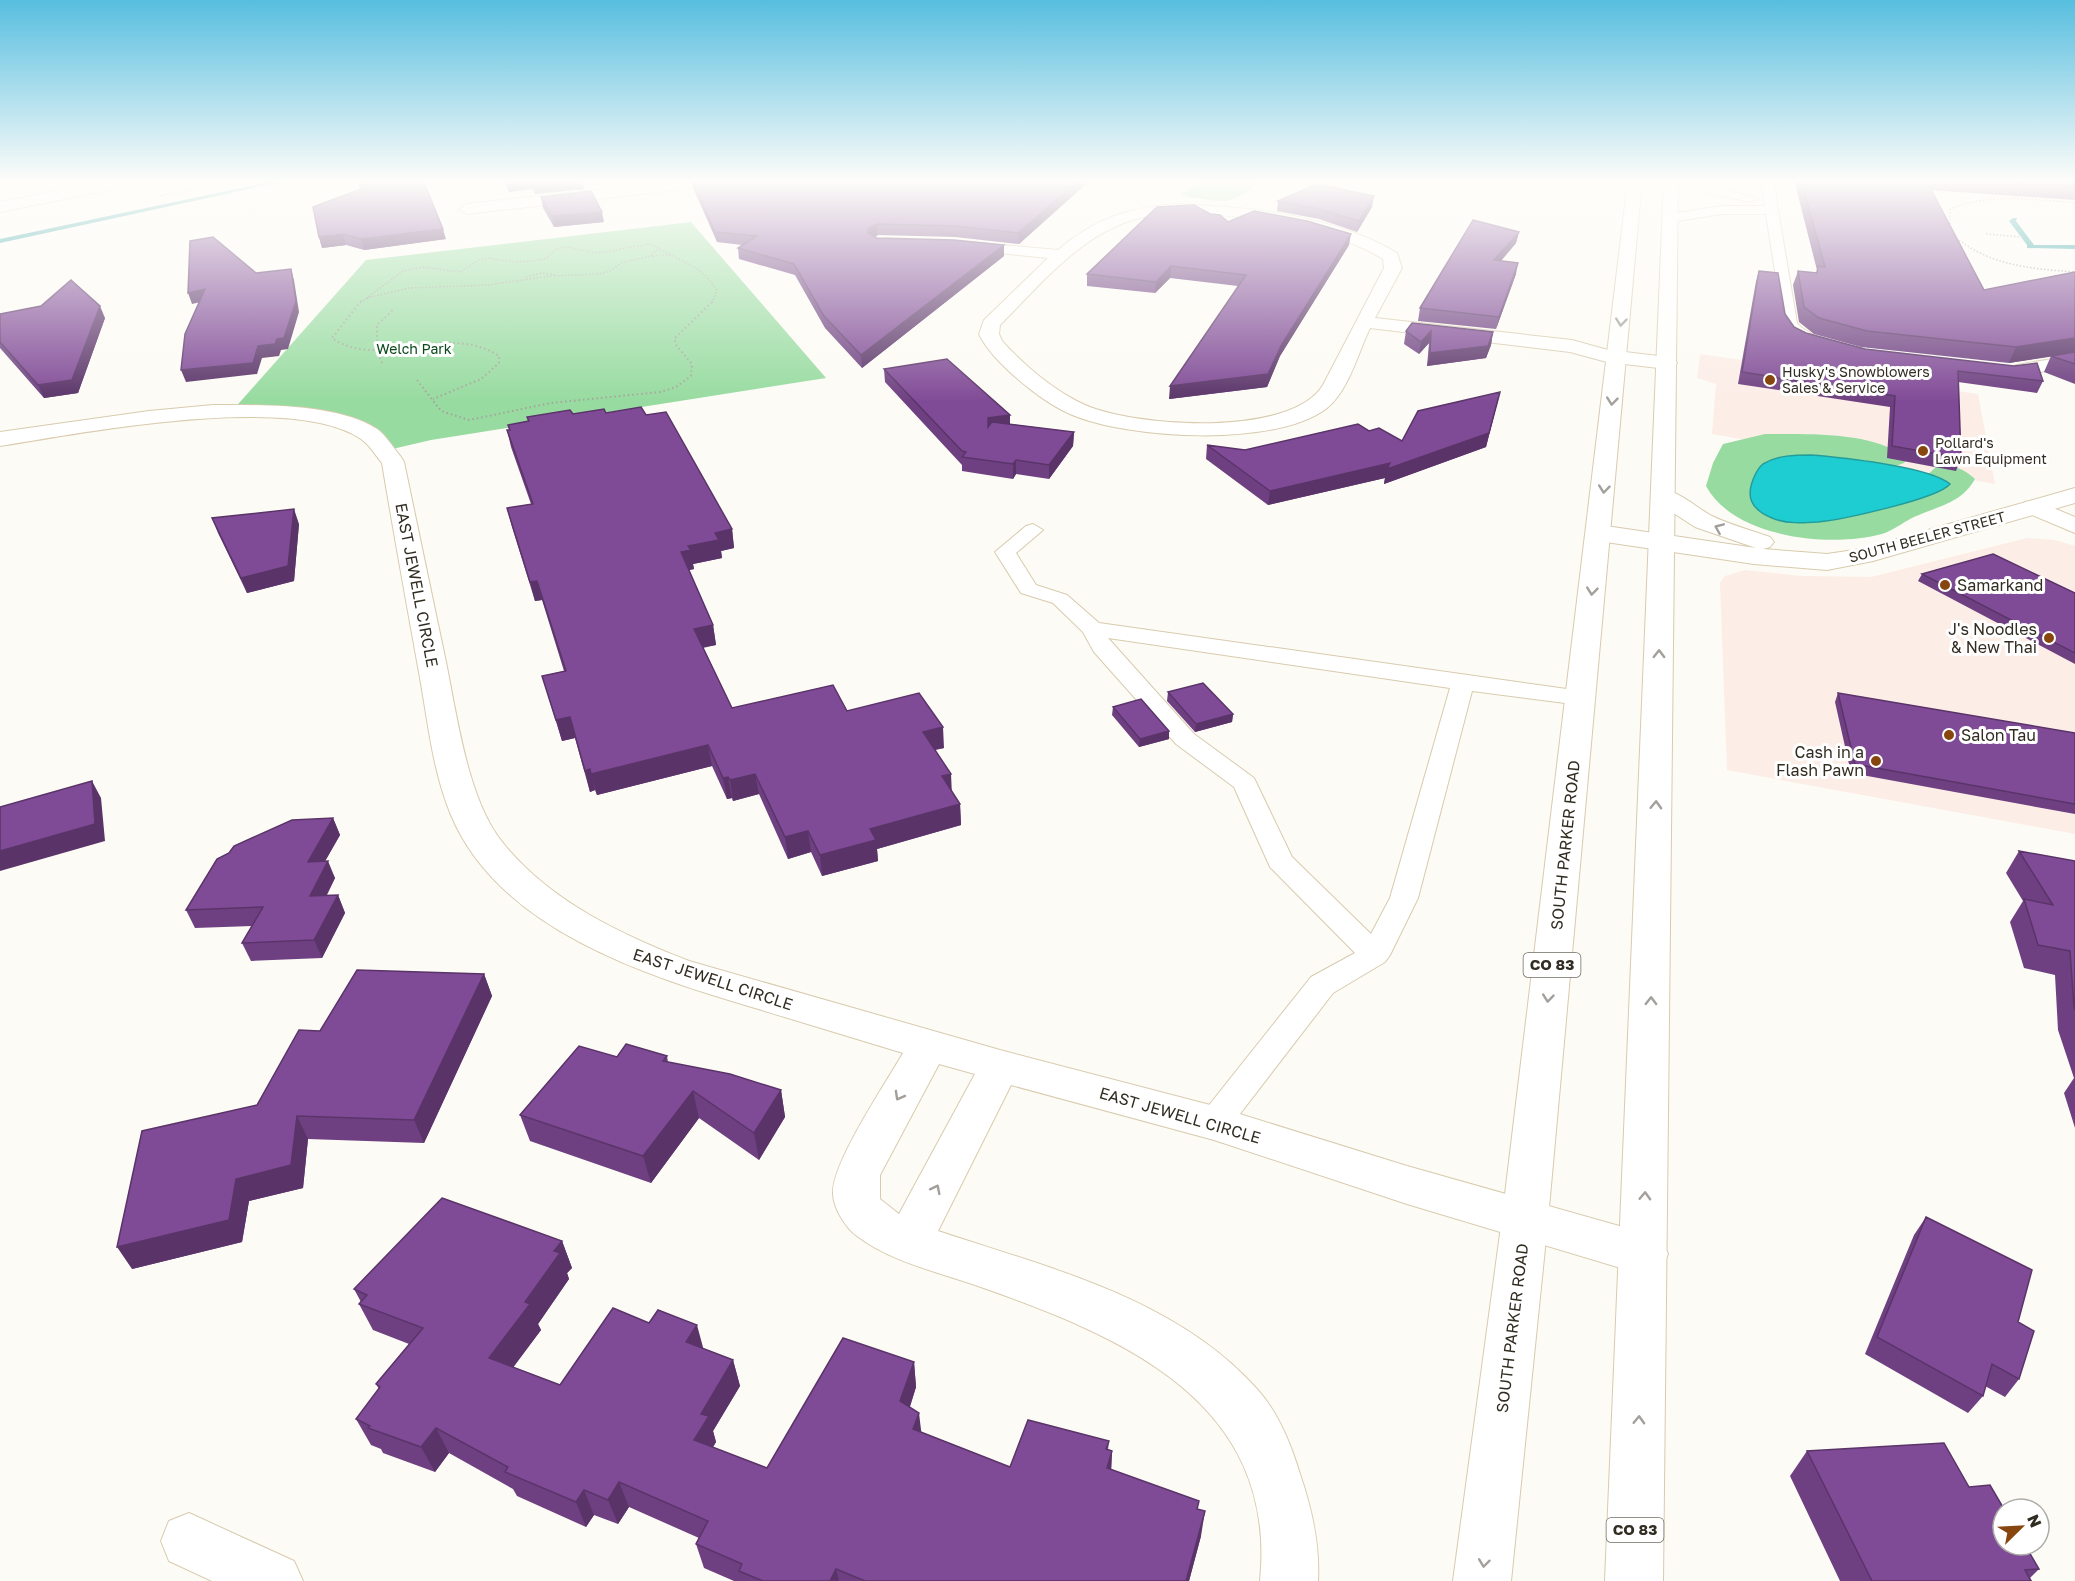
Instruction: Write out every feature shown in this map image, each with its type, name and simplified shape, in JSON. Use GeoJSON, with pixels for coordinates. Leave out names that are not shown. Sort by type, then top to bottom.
{"type":"FeatureCollection","features":[{"type":"Feature","properties":{"kind":"street"},"geometry":{"type":"LineString","coordinates":[[1051,254],[1063,255]]}},
{"type":"Feature","properties":{"kind":"street"},"geometry":{"type":"LineString","coordinates":[[1063,255],[991,324],[989,334],[997,348],[1063,401],[1096,415],[1194,428],[1239,428],[1283,421],[1321,403],[1393,268],[1391,258],[1387,254]]}},
{"type":"Feature","properties":{"kind":"street","name":"SOUTH PARKER ROAD"},"geometry":{"type":"LineString","coordinates":[[1482,1581],[1525,1219],[1599,533],[1612,357],[1625,254]]}},
{"type":"Feature","properties":{"kind":"street","name":"CO 83"},"geometry":{"type":"LineString","coordinates":[[1634,1581],[1670,254]]}},
{"type":"Feature","properties":{"kind":"street"},"geometry":{"type":"LineString","coordinates":[[1361,327],[1574,358],[1612,357],[1667,363]]}},
{"type":"Feature","properties":{"kind":"street","name":"EAST JEWELL CIRCLE"},"geometry":{"type":"LineString","coordinates":[[0,439],[179,415],[239,411],[292,412],[323,417],[352,424],[375,436],[388,450],[393,462],[455,777],[468,815],[479,837],[520,884],[567,917],[628,952],[677,971],[1000,1066],[1214,1123],[1407,1185],[1644,1254]]}},
{"type":"Feature","properties":{"kind":"street","name":"SOUTH BEELER STREET"},"geometry":{"type":"LineString","coordinates":[[1599,533],[1754,556],[1827,562],[1864,556],[2075,495]]}},
{"type":"Feature","properties":{"kind":"street"},"geometry":{"type":"LineString","coordinates":[[1663,496],[1704,522],[1770,544],[1832,551],[1900,546]]}},
{"type":"Feature","properties":{"kind":"street"},"geometry":{"type":"LineString","coordinates":[[2034,507],[2075,526]]}},
{"type":"Feature","properties":{"kind":"street"},"geometry":{"type":"LineString","coordinates":[[928,1045],[867,1153],[855,1186],[862,1212],[874,1222],[909,1241],[1109,1312],[1169,1345],[1228,1392],[1260,1437],[1280,1487],[1287,1527],[1289,1581]]}},
{"type":"Feature","properties":{"kind":"street"},"geometry":{"type":"LineString","coordinates":[[909,1241],[1000,1066]]}},
{"type":"Feature","properties":{"kind":"street"},"geometry":{"type":"LineString","coordinates":[[189,1541],[274,1581]]}},
{"type":"Feature","properties":{"kind":"lane"},"geometry":{"type":"LineString","coordinates":[[1779,254],[1791,327],[1804,337],[1827,345]]}},
{"type":"Feature","properties":{"kind":"lane"},"geometry":{"type":"LineString","coordinates":[[1990,369],[2021,370],[2075,360]]}},
{"type":"Feature","properties":{"kind":"lane"},"geometry":{"type":"LineString","coordinates":[[1033,530],[1005,552],[1028,589],[1060,599],[1092,629],[1102,647],[1185,739],[1245,783],[1280,861],[1375,955]]}},
{"type":"Feature","properties":{"kind":"lane"},"geometry":{"type":"LineString","coordinates":[[1092,629],[1581,698]]}},
{"type":"Feature","properties":{"kind":"lane"},"geometry":{"type":"LineString","coordinates":[[1214,1123],[1322,985],[1375,955],[1404,898],[1463,683]]}},
{"type":"Feature","properties":{"kind":"path"},"geometry":{"type":"LineString","coordinates":[[433,399],[490,374],[499,363],[499,356],[479,345],[450,342],[377,349],[347,348],[332,338],[335,331],[363,299],[397,274],[416,267],[455,272],[489,258],[513,262],[534,261],[547,258],[551,254]]}},
{"type":"Feature","properties":{"kind":"path"},"geometry":{"type":"LineString","coordinates":[[1981,254],[2036,268],[2075,272]]}},
{"type":"Feature","properties":{"kind":"path"},"geometry":{"type":"LineString","coordinates":[[363,299],[409,288],[481,285],[557,275],[600,274],[614,269],[621,263],[650,256],[672,255],[706,276],[717,294],[712,304],[675,338],[675,344],[690,360],[693,368],[691,376],[682,383],[652,394],[551,403],[478,419],[449,415],[441,411],[417,380]]}},
{"type":"Feature","properties":{"kind":"path"},"geometry":{"type":"LineString","coordinates":[[382,363],[377,349],[377,325],[393,310]]}},
{"type":"Feature","properties":{"kind":"shaded area"},"geometry":{"type":"Polygon","coordinates":[[[1700,354],[1978,394],[1995,484],[1712,434],[1716,384],[1697,378],[1700,354]]]}},
{"type":"Feature","properties":{"kind":"shaded area"},"geometry":{"type":"Polygon","coordinates":[[[2027,538],[2055,540],[2075,546],[2075,834],[1727,770],[1720,583],[1725,576],[1745,570],[1801,576],[1871,577],[2027,538]]]}},
{"type":"Feature","properties":{"kind":"green space","name":"Welch Park"},"geometry":{"type":"Polygon","coordinates":[[[419,254],[719,254],[826,378],[431,440],[388,450],[352,424],[232,411],[366,260],[419,254]]]}},
{"type":"Feature","properties":{"kind":"green space"},"geometry":{"type":"Polygon","coordinates":[[[1765,434],[1839,436],[1877,443],[1907,458],[1904,463],[1890,468],[1919,483],[1939,464],[1958,468],[1975,479],[1958,498],[1882,534],[1836,540],[1785,535],[1760,528],[1738,517],[1719,504],[1706,486],[1713,463],[1723,444],[1765,434]]]}},
{"type":"Feature","properties":{"kind":"water"},"geometry":{"type":"Polygon","coordinates":[[[1812,455],[1905,468],[1924,472],[1950,484],[1942,490],[1909,502],[1818,522],[1795,523],[1777,520],[1754,506],[1750,489],[1762,465],[1781,457],[1812,455]]]}},
{"type":"Feature","properties":{"kind":"building"},"geometry":{"type":"Polygon","coordinates":[[[190,254],[233,254],[256,273],[291,269],[296,301],[284,338],[277,339],[275,344],[258,346],[253,363],[181,370],[185,334],[205,289],[188,293],[190,254]]]}},
{"type":"Feature","properties":{"kind":"building"},"geometry":{"type":"Polygon","coordinates":[[[758,254],[993,254],[861,355],[824,316],[794,264],[758,254]]]}},
{"type":"Feature","properties":{"kind":"building"},"geometry":{"type":"Polygon","coordinates":[[[1108,254],[1339,254],[1282,344],[1268,374],[1170,386],[1246,275],[1171,266],[1156,282],[1087,274],[1108,254]]]}},
{"type":"Feature","properties":{"kind":"building"},"geometry":{"type":"Polygon","coordinates":[[[1453,254],[1500,254],[1494,260],[1518,263],[1499,317],[1420,308],[1453,254]]]}},
{"type":"Feature","properties":{"kind":"building"},"geometry":{"type":"Polygon","coordinates":[[[1821,254],[1965,254],[1984,290],[2075,272],[2075,338],[2016,347],[1867,331],[1819,318],[1804,307],[1798,271],[1817,273],[1818,266],[1825,267],[1821,254]]]}},
{"type":"Feature","properties":{"kind":"building"},"geometry":{"type":"Polygon","coordinates":[[[1759,271],[1778,273],[1785,314],[1794,327],[1806,333],[1865,349],[2014,366],[2037,363],[2043,381],[1958,371],[1961,458],[1892,446],[1895,396],[1742,372],[1759,271]]]}},
{"type":"Feature","properties":{"kind":"building"},"geometry":{"type":"Polygon","coordinates":[[[71,280],[100,306],[72,380],[38,385],[0,342],[0,314],[41,306],[71,280]]]}},
{"type":"Feature","properties":{"kind":"building"},"geometry":{"type":"Polygon","coordinates":[[[1412,323],[1493,332],[1488,346],[1430,353],[1431,331],[1421,342],[1406,331],[1412,323]]]}},
{"type":"Feature","properties":{"kind":"building"},"geometry":{"type":"Polygon","coordinates":[[[2075,352],[2075,364],[2051,356],[2075,352]]]}},
{"type":"Feature","properties":{"kind":"building"},"geometry":{"type":"Polygon","coordinates":[[[947,359],[1010,415],[988,418],[988,427],[992,422],[1074,432],[1049,465],[1016,460],[1013,464],[962,457],[966,452],[962,451],[884,369],[947,359]]]}},
{"type":"Feature","properties":{"kind":"building"},"geometry":{"type":"Polygon","coordinates":[[[1500,392],[1489,433],[1387,469],[1390,463],[1270,491],[1207,445],[1245,450],[1358,424],[1369,431],[1379,428],[1402,441],[1418,411],[1500,392]]]}},
{"type":"Feature","properties":{"kind":"building"},"geometry":{"type":"Polygon","coordinates":[[[641,407],[646,415],[666,412],[732,529],[715,533],[719,540],[688,546],[691,550],[681,552],[713,625],[694,629],[732,708],[833,685],[847,711],[919,693],[943,727],[923,732],[951,774],[942,776],[960,804],[870,829],[876,840],[820,855],[808,831],[785,837],[755,774],[730,780],[728,777],[723,778],[708,745],[591,774],[590,769],[585,771],[570,717],[556,720],[542,676],[566,671],[537,581],[530,582],[507,508],[533,504],[507,430],[510,430],[508,425],[529,421],[527,417],[570,410],[573,414],[604,409],[606,413],[641,407]]]}},
{"type":"Feature","properties":{"kind":"building"},"geometry":{"type":"Polygon","coordinates":[[[294,509],[288,566],[241,578],[212,518],[294,509]]]}},
{"type":"Feature","properties":{"kind":"building"},"geometry":{"type":"Polygon","coordinates":[[[1993,554],[2075,593],[2075,653],[1922,574],[1993,554]]]}},
{"type":"Feature","properties":{"kind":"building"},"geometry":{"type":"Polygon","coordinates":[[[1203,683],[1233,714],[1196,724],[1168,692],[1203,683]]]}},
{"type":"Feature","properties":{"kind":"building"},"geometry":{"type":"Polygon","coordinates":[[[1838,693],[2075,733],[2075,804],[1855,764],[1838,693]]]}},
{"type":"Feature","properties":{"kind":"building"},"geometry":{"type":"Polygon","coordinates":[[[1141,699],[1169,731],[1140,739],[1113,707],[1141,699]]]}},
{"type":"Feature","properties":{"kind":"building"},"geometry":{"type":"Polygon","coordinates":[[[92,781],[95,824],[0,851],[0,807],[92,781]]]}},
{"type":"Feature","properties":{"kind":"building"},"geometry":{"type":"Polygon","coordinates":[[[333,818],[308,862],[328,861],[310,896],[338,895],[314,940],[242,943],[263,907],[186,910],[217,859],[229,853],[234,846],[292,820],[333,818]]]}},
{"type":"Feature","properties":{"kind":"building"},"geometry":{"type":"Polygon","coordinates":[[[2019,851],[2075,861],[2075,1010],[2070,951],[2038,945],[2024,899],[2053,905],[2019,851]]]}},
{"type":"Feature","properties":{"kind":"building"},"geometry":{"type":"Polygon","coordinates":[[[357,970],[484,974],[414,1120],[297,1116],[291,1165],[236,1179],[229,1220],[117,1247],[142,1131],[257,1105],[299,1030],[320,1031],[357,970]]]}},
{"type":"Feature","properties":{"kind":"building"},"geometry":{"type":"Polygon","coordinates":[[[626,1044],[667,1056],[663,1061],[730,1074],[781,1090],[754,1133],[693,1091],[643,1156],[520,1115],[579,1046],[617,1057],[626,1044]]]}},
{"type":"Feature","properties":{"kind":"building"},"geometry":{"type":"Polygon","coordinates":[[[442,1198],[562,1241],[554,1251],[560,1253],[525,1302],[530,1304],[489,1358],[560,1385],[613,1308],[649,1323],[658,1310],[697,1325],[686,1342],[733,1360],[701,1414],[709,1416],[694,1440],[767,1468],[843,1338],[914,1362],[900,1401],[919,1413],[913,1429],[1010,1467],[1028,1420],[1109,1441],[1106,1449],[1112,1451],[1107,1468],[1199,1501],[1197,1509],[1205,1511],[1186,1581],[865,1581],[836,1569],[830,1581],[763,1581],[739,1571],[742,1564],[696,1544],[708,1521],[619,1482],[608,1500],[584,1490],[576,1502],[505,1472],[508,1467],[436,1428],[421,1447],[368,1428],[370,1426],[356,1419],[380,1387],[376,1384],[423,1328],[359,1304],[367,1295],[354,1289],[442,1198]]]}},
{"type":"Feature","properties":{"kind":"building"},"geometry":{"type":"Polygon","coordinates":[[[1926,1217],[2032,1270],[2018,1322],[2034,1331],[2019,1379],[1992,1364],[1983,1396],[1877,1337],[1926,1217]]]}},
{"type":"Feature","properties":{"kind":"building"},"geometry":{"type":"Polygon","coordinates":[[[1944,1443],[1969,1487],[1990,1485],[1997,1497],[1991,1497],[1991,1557],[2032,1557],[2039,1569],[2025,1570],[2031,1581],[1872,1581],[1807,1451],[1944,1443]]]}},
{"type":"Feature","properties":{"kind":"place","name":"Husky's Snowblowers Sales & Service"},"geometry":{"type":"Point","coordinates":[1770,380]}},
{"type":"Feature","properties":{"kind":"place","name":"Pollard's Lawn Equipment"},"geometry":{"type":"Point","coordinates":[1923,451]}},
{"type":"Feature","properties":{"kind":"place","name":"Samarkand"},"geometry":{"type":"Point","coordinates":[1945,585]}},
{"type":"Feature","properties":{"kind":"place","name":"J's Noodles & New Thai"},"geometry":{"type":"Point","coordinates":[2049,638]}},
{"type":"Feature","properties":{"kind":"place","name":"Salon Tau"},"geometry":{"type":"Point","coordinates":[1949,735]}},
{"type":"Feature","properties":{"kind":"place","name":"Cash in a Flash Pawn"},"geometry":{"type":"Point","coordinates":[1876,761]}}]}
